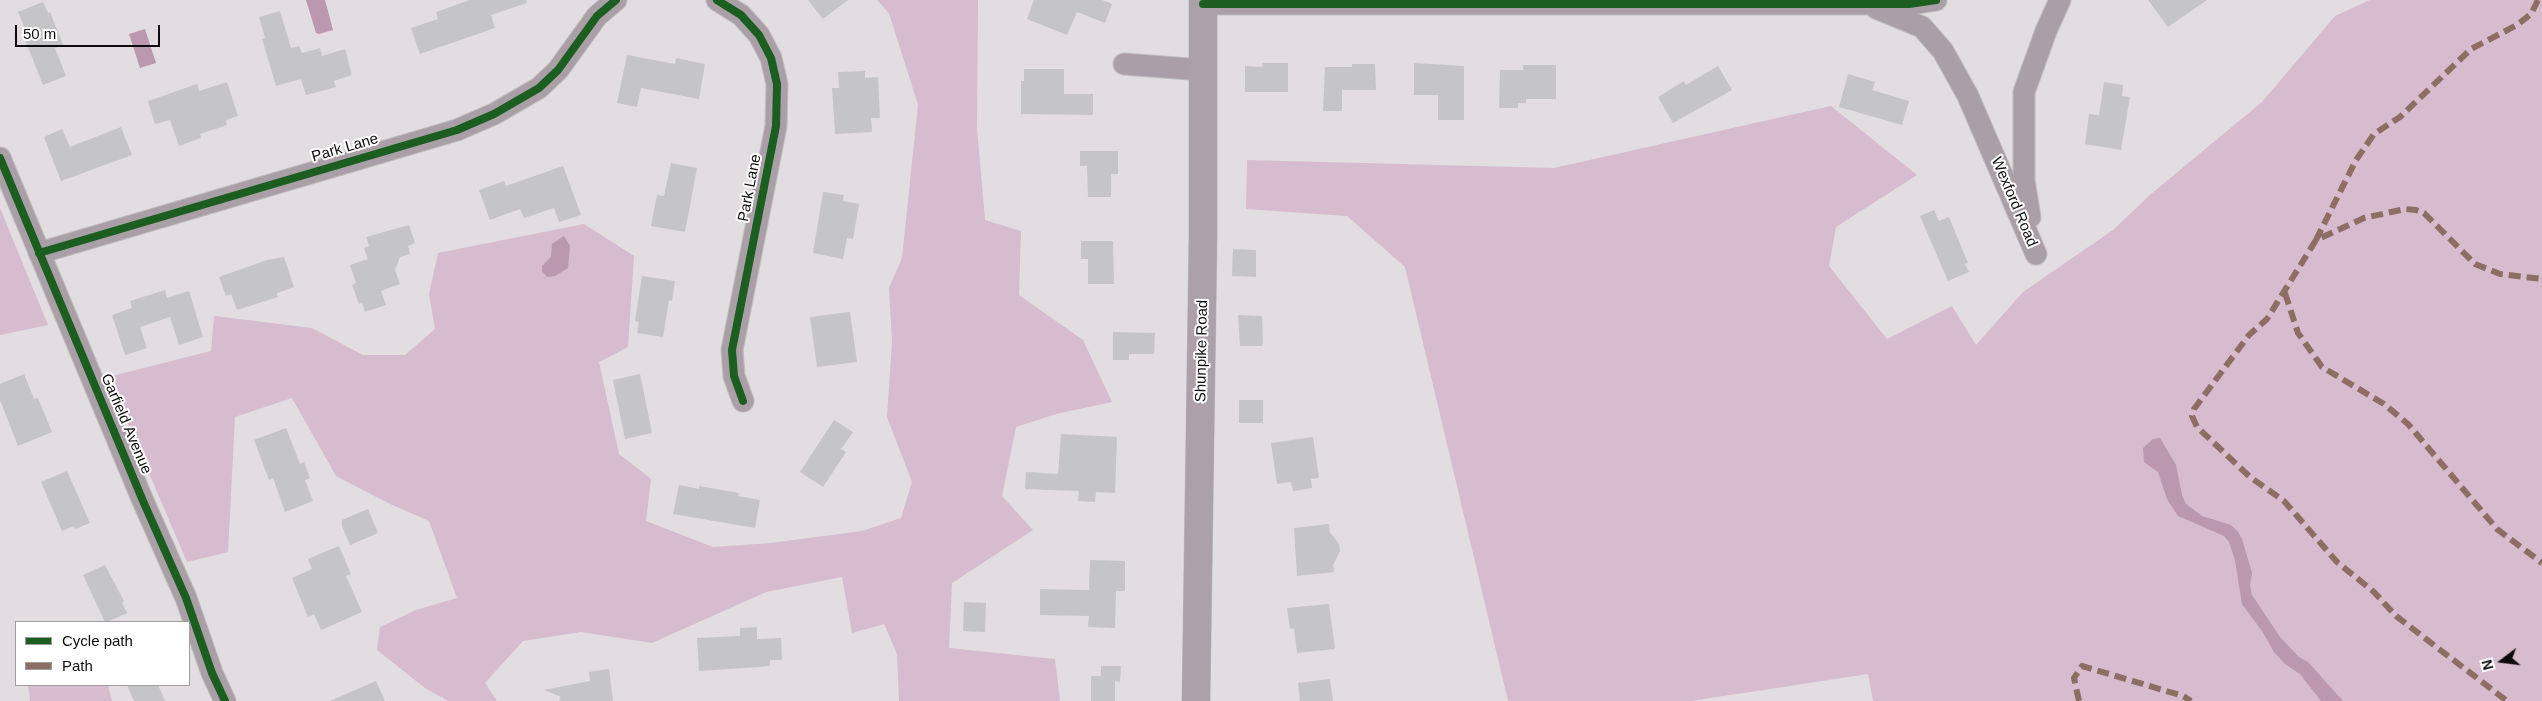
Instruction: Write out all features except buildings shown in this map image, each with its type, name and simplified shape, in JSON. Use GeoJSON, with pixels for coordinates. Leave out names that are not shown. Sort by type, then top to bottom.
{"type":"FeatureCollection","features":[{"type":"Feature","properties":{"kind":"main road","name":"Shunpike Road"},"geometry":{"type":"LineString","coordinates":[[1196,701],[1203,2]]}},
{"type":"Feature","properties":{"kind":"street","name":"Park Lane"},"geometry":{"type":"LineString","coordinates":[[39,253],[457,130],[494,114],[540,88],[558,70],[597,16],[616,0]]}},
{"type":"Feature","properties":{"kind":"street","name":"Park Lane"},"geometry":{"type":"LineString","coordinates":[[717,0],[741,15],[759,34],[771,58],[777,84],[776,126],[732,350],[734,376],[743,401]]}},
{"type":"Feature","properties":{"kind":"street"},"geometry":{"type":"LineString","coordinates":[[1203,2],[1909,4],[1936,0]]}},
{"type":"Feature","properties":{"kind":"street","name":"Wexford Road"},"geometry":{"type":"LineString","coordinates":[[1867,4],[1922,27],[1943,51],[1968,96],[2036,254],[2024,180],[2024,92],[2046,31],[2060,0]]}},
{"type":"Feature","properties":{"kind":"street"},"geometry":{"type":"LineString","coordinates":[[1124,64],[1203,70]]}},
{"type":"Feature","properties":{"kind":"street","name":"Garfield Avenue"},"geometry":{"type":"LineString","coordinates":[[0,158],[143,501],[186,598],[212,673],[225,701]]}},
{"type":"Feature","properties":{"kind":"shaded area"},"geometry":{"type":"Polygon","coordinates":[[[306,0],[325,0],[333,30],[319,34],[316,33],[306,0]]]}},
{"type":"Feature","properties":{"kind":"shaded area"},"geometry":{"type":"Polygon","coordinates":[[[877,0],[978,0],[977,128],[985,220],[1021,231],[1019,295],[1083,340],[1112,402],[1056,414],[1016,427],[1002,496],[1033,530],[952,583],[949,648],[1055,659],[1060,701],[899,701],[897,654],[884,624],[852,633],[842,577],[766,592],[652,643],[581,632],[523,641],[485,683],[497,701],[448,701],[425,688],[377,650],[380,627],[416,610],[457,598],[429,521],[388,503],[336,476],[292,398],[235,417],[228,552],[187,562],[108,377],[211,351],[214,316],[312,328],[363,355],[405,355],[435,329],[429,294],[438,253],[584,224],[634,256],[628,347],[599,362],[619,454],[651,479],[646,521],[713,547],[771,543],[862,531],[901,518],[912,482],[887,417],[892,342],[889,288],[902,258],[918,105],[889,13],[877,0]]]}},
{"type":"Feature","properties":{"kind":"shaded area"},"geometry":{"type":"Polygon","coordinates":[[[2370,0],[2542,0],[2542,701],[1873,701],[1868,674],[1691,701],[1508,701],[1405,267],[1347,216],[1246,209],[1247,160],[1554,168],[1831,106],[1917,175],[1836,227],[1829,266],[1887,339],[1952,306],[1976,345],[2023,292],[2113,230],[2151,194],[2262,102],[2335,16],[2370,0]]]}},
{"type":"Feature","properties":{"kind":"shaded area"},"geometry":{"type":"Polygon","coordinates":[[[145,29],[156,63],[140,68],[129,34],[145,29]]]}},
{"type":"Feature","properties":{"kind":"shaded area"},"geometry":{"type":"Polygon","coordinates":[[[0,208],[48,325],[0,335],[0,208]]]}},
{"type":"Feature","properties":{"kind":"shaded area"},"geometry":{"type":"Polygon","coordinates":[[[564,236],[570,246],[568,268],[555,276],[547,277],[542,271],[542,266],[551,257],[552,244],[564,236]]]}},
{"type":"Feature","properties":{"kind":"shaded area"},"geometry":{"type":"Polygon","coordinates":[[[2160,438],[2176,465],[2182,495],[2186,504],[2202,516],[2231,525],[2238,532],[2242,539],[2252,573],[2250,585],[2252,595],[2280,637],[2299,657],[2308,662],[2343,701],[2321,701],[2300,674],[2285,664],[2274,652],[2262,631],[2242,604],[2235,560],[2229,542],[2224,536],[2178,516],[2167,499],[2158,472],[2144,462],[2143,448],[2153,439],[2160,438]]]}},
{"type":"Feature","properties":{"kind":"shaded area"},"geometry":{"type":"Polygon","coordinates":[[[28,686],[108,686],[112,701],[30,701],[28,686]]]}},
{"type":"Feature","properties":{"kind":"marked path"},"geometry":{"type":"LineString","coordinates":[[2538,0],[2531,14],[2517,25],[2471,49],[2400,117],[2374,134],[2356,160],[2316,240],[2364,218],[2405,209],[2416,210],[2424,213],[2475,264],[2500,274],[2542,279]]}},
{"type":"Feature","properties":{"kind":"marked path"},"geometry":{"type":"LineString","coordinates":[[2316,240],[2267,319],[2249,335],[2194,409],[2192,416],[2197,427],[2250,477],[2284,501],[2337,562],[2374,592],[2396,616],[2507,701]]}},
{"type":"Feature","properties":{"kind":"marked path"},"geometry":{"type":"LineString","coordinates":[[2285,293],[2298,333],[2322,367],[2384,404],[2408,424],[2497,529],[2542,563]]}},
{"type":"Feature","properties":{"kind":"marked path"},"geometry":{"type":"LineString","coordinates":[[2079,701],[2074,678],[2082,666],[2183,696],[2191,701]]}},
{"type":"Feature","properties":{"kind":"cycle path"},"geometry":{"type":"LineString","coordinates":[[39,253],[457,130],[494,114],[539,88],[558,70],[597,16],[616,0]]}},
{"type":"Feature","properties":{"kind":"cycle path"},"geometry":{"type":"LineString","coordinates":[[717,0],[741,15],[759,35],[771,58],[777,84],[776,126],[732,350],[734,376],[743,401]]}},
{"type":"Feature","properties":{"kind":"cycle path"},"geometry":{"type":"LineString","coordinates":[[1203,4],[1909,4],[1936,0]]}},
{"type":"Feature","properties":{"kind":"cycle path"},"geometry":{"type":"LineString","coordinates":[[0,158],[143,501],[186,598],[212,673],[225,701]]}}]}
